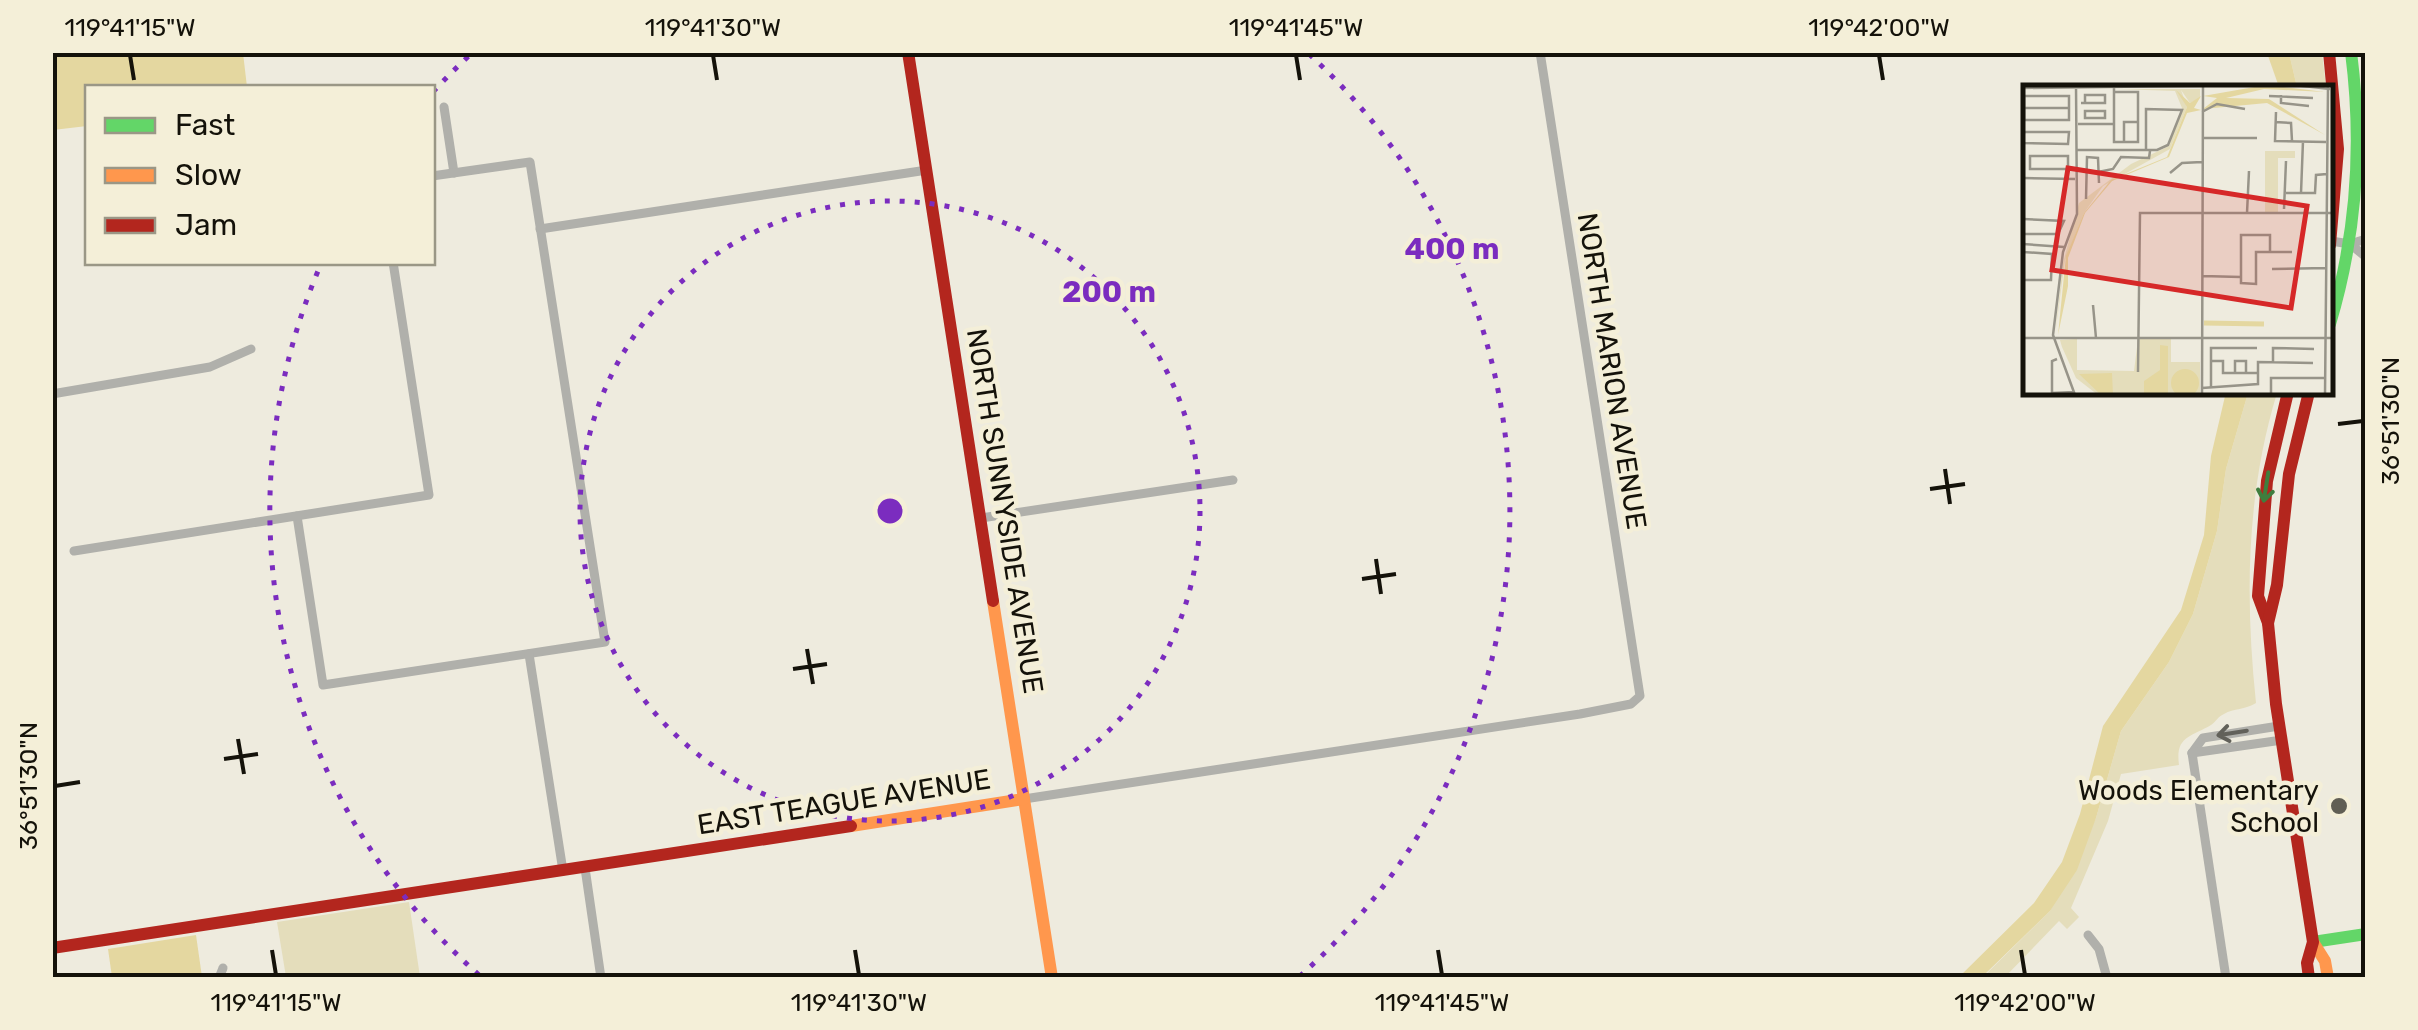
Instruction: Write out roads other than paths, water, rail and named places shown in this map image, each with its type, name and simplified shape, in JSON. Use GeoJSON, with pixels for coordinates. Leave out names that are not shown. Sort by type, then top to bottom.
{"type":"FeatureCollection","features":[{"type":"Feature","properties":{"kind":"main road","name":"NORTH SUNNYSIDE AVENUE"},"geometry":{"type":"LineString","coordinates":[[908,52],[1052,978]]}},
{"type":"Feature","properties":{"kind":"main road"},"geometry":{"type":"LineString","coordinates":[[2329,52],[2336,88],[2338,138],[2333,214]]}},
{"type":"Feature","properties":{"kind":"main road"},"geometry":{"type":"LineString","coordinates":[[2333,312],[2350,244],[2360,147],[2352,52]]}},
{"type":"Feature","properties":{"kind":"main road"},"geometry":{"type":"LineString","coordinates":[[2287,395],[2274,443],[2262,517],[2258,596],[2268,623],[2280,733],[2313,942],[2307,963],[2309,978]]}},
{"type":"Feature","properties":{"kind":"main road"},"geometry":{"type":"LineString","coordinates":[[2268,623],[2278,594],[2281,527],[2307,395]]}},
{"type":"Feature","properties":{"kind":"main road","name":"EAST TEAGUE AVENUE"},"geometry":{"type":"LineString","coordinates":[[52,948],[1024,798]]}},
{"type":"Feature","properties":{"kind":"main road"},"geometry":{"type":"LineString","coordinates":[[2313,942],[2366,934]]}},
{"type":"Feature","properties":{"kind":"main road"},"geometry":{"type":"LineString","coordinates":[[2313,942],[2326,960],[2328,978]]}},
{"type":"Feature","properties":{"kind":"street","name":"NORTH MARION AVENUE"},"geometry":{"type":"LineString","coordinates":[[1540,52],[1640,696]]}},
{"type":"Feature","properties":{"kind":"street"},"geometry":{"type":"LineString","coordinates":[[444,107],[454,173]]}},
{"type":"Feature","properties":{"kind":"street"},"geometry":{"type":"LineString","coordinates":[[296,516],[323,686],[604,642],[530,162],[435,176]]}},
{"type":"Feature","properties":{"kind":"street"},"geometry":{"type":"LineString","coordinates":[[540,228],[927,170]]}},
{"type":"Feature","properties":{"kind":"street"},"geometry":{"type":"LineString","coordinates":[[2333,244],[2366,239]]}},
{"type":"Feature","properties":{"kind":"street"},"geometry":{"type":"LineString","coordinates":[[2350,244],[2366,257]]}},
{"type":"Feature","properties":{"kind":"street"},"geometry":{"type":"LineString","coordinates":[[74,551],[429,495],[393,265]]}},
{"type":"Feature","properties":{"kind":"street"},"geometry":{"type":"LineString","coordinates":[[52,394],[210,367],[251,349]]}},
{"type":"Feature","properties":{"kind":"street"},"geometry":{"type":"LineString","coordinates":[[981,518],[1233,480]]}},
{"type":"Feature","properties":{"kind":"street"},"geometry":{"type":"LineString","coordinates":[[529,654],[563,871]]}},
{"type":"Feature","properties":{"kind":"street","name":"EAST TEAGUE AVENUE"},"geometry":{"type":"LineString","coordinates":[[1024,798],[1596,712],[1631,704],[1640,696]]}},
{"type":"Feature","properties":{"kind":"street"},"geometry":{"type":"LineString","coordinates":[[2226,978],[2192,753],[2203,738],[2280,733]]}},
{"type":"Feature","properties":{"kind":"street"},"geometry":{"type":"LineString","coordinates":[[584,868],[602,978]]}},
{"type":"Feature","properties":{"kind":"street"},"geometry":{"type":"LineString","coordinates":[[2088,935],[2099,949],[2107,978]]}},
{"type":"Feature","properties":{"kind":"place","name":"Woods Elementary School"},"geometry":{"type":"Point","coordinates":[2339,806]}}]}
